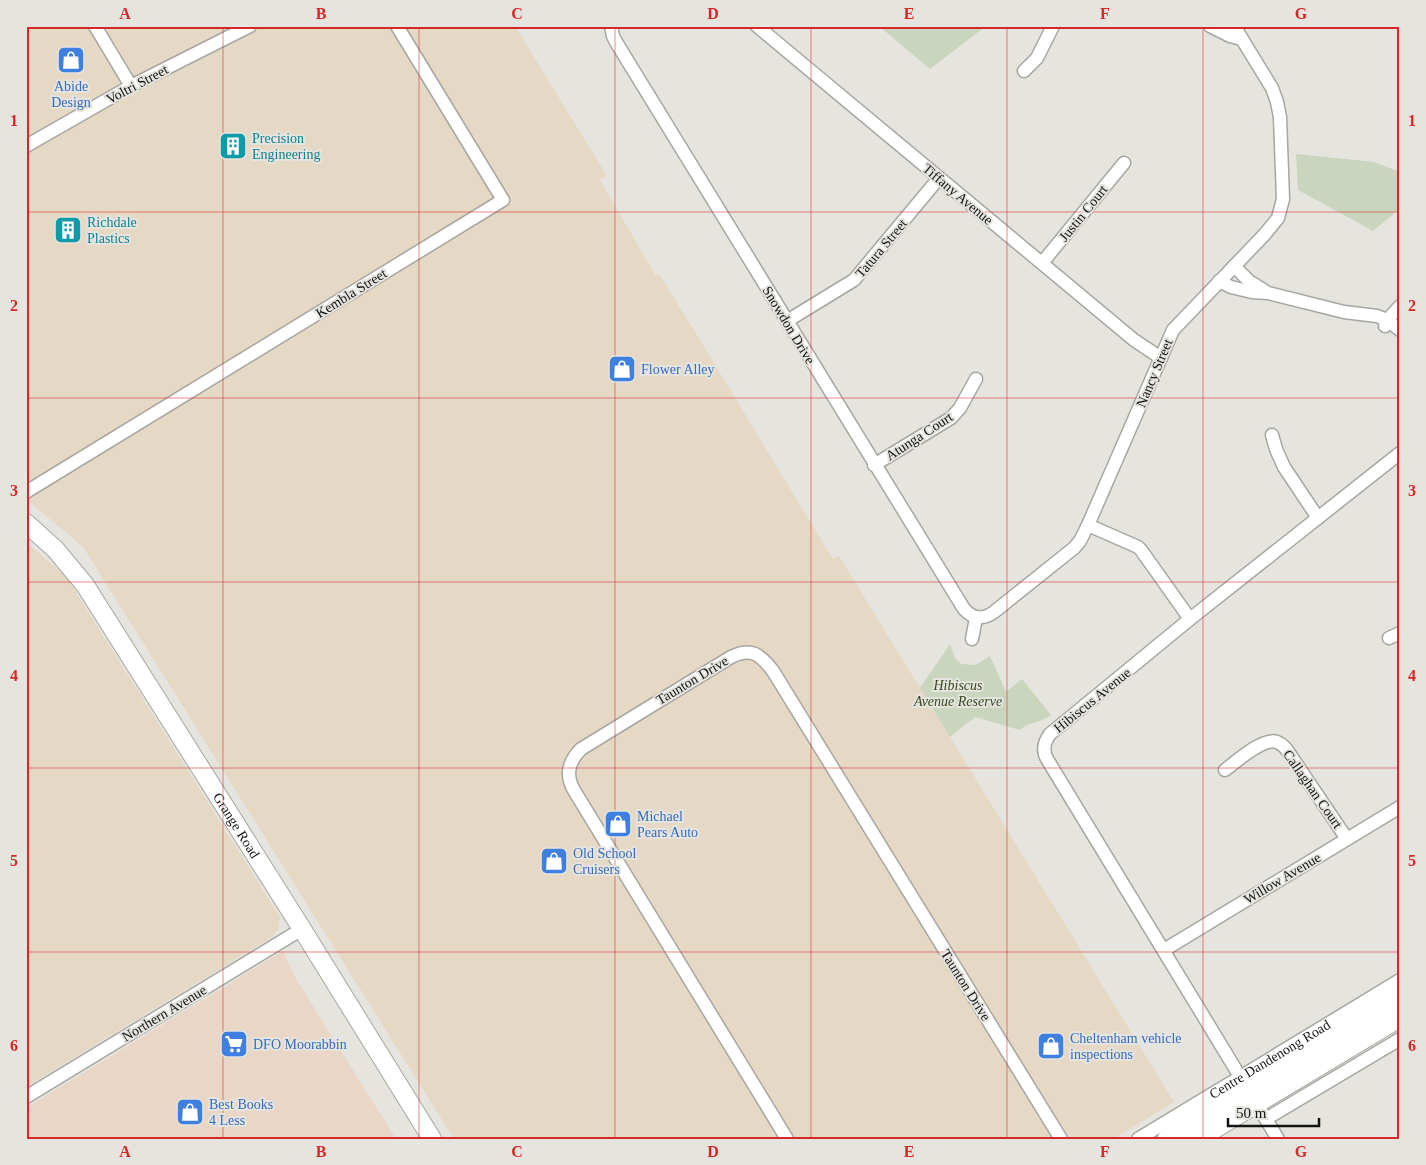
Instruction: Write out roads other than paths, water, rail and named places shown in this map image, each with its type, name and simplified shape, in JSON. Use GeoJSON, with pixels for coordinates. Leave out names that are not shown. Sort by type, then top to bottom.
{"type":"FeatureCollection","features":[{"type":"Feature","properties":{"kind":"main road","name":"Grange Road"},"geometry":{"type":"LineString","coordinates":[[26,523],[55,549],[85,585],[432,1139]]}},
{"type":"Feature","properties":{"kind":"main road","name":"Centre Dandenong Road"},"geometry":{"type":"LineString","coordinates":[[1197,1139],[1222,1131],[1252,1097],[1400,997]]}},
{"type":"Feature","properties":{"kind":"main road","name":"Centre Dandenong Road"},"geometry":{"type":"LineString","coordinates":[[1167,1139],[1252,1097],[1400,1017]]}},
{"type":"Feature","properties":{"kind":"street"},"geometry":{"type":"LineString","coordinates":[[95,26],[131,86]]}},
{"type":"Feature","properties":{"kind":"street","name":"Voltri Street"},"geometry":{"type":"LineString","coordinates":[[26,146],[131,86],[250,26]]}},
{"type":"Feature","properties":{"kind":"street","name":"Kembla Street"},"geometry":{"type":"LineString","coordinates":[[26,492],[503,200],[397,26]]}},
{"type":"Feature","properties":{"kind":"street","name":"Snowdon Drive"},"geometry":{"type":"LineString","coordinates":[[611,26],[616,42],[874,465],[964,609],[969,615],[976,618]]}},
{"type":"Feature","properties":{"kind":"street","name":"Tiffany Avenue"},"geometry":{"type":"LineString","coordinates":[[757,26],[1134,340],[1160,358]]}},
{"type":"Feature","properties":{"kind":"street"},"geometry":{"type":"LineString","coordinates":[[1024,71],[1037,58],[1054,26]]}},
{"type":"Feature","properties":{"kind":"street"},"geometry":{"type":"LineString","coordinates":[[1210,26],[1230,36],[1242,39]]}},
{"type":"Feature","properties":{"kind":"street","name":"Nancy Street"},"geometry":{"type":"LineString","coordinates":[[976,618],[985,618],[992,614],[1080,542],[1168,339],[1177,325],[1274,224],[1280,212],[1283,199],[1280,117],[1277,102],[1272,88],[1234,26]]}},
{"type":"Feature","properties":{"kind":"street","name":"Justin Court"},"geometry":{"type":"LineString","coordinates":[[1042,263],[1124,162]]}},
{"type":"Feature","properties":{"kind":"street","name":"Tatura Street"},"geometry":{"type":"LineString","coordinates":[[786,321],[854,280],[939,178]]}},
{"type":"Feature","properties":{"kind":"street"},"geometry":{"type":"LineString","coordinates":[[1234,266],[1249,281],[1268,293]]}},
{"type":"Feature","properties":{"kind":"street"},"geometry":{"type":"LineString","coordinates":[[1219,281],[1252,292],[1268,293],[1344,312],[1366,321],[1393,323]]}},
{"type":"Feature","properties":{"kind":"street"},"geometry":{"type":"LineString","coordinates":[[1400,306],[1392,331],[1400,340]]}},
{"type":"Feature","properties":{"kind":"street","name":"Atunga Court"},"geometry":{"type":"LineString","coordinates":[[874,465],[950,418],[960,408],[976,379]]}},
{"type":"Feature","properties":{"kind":"street"},"geometry":{"type":"LineString","coordinates":[[1272,435],[1284,468],[1318,518]]}},
{"type":"Feature","properties":{"kind":"street","name":"Hibiscus Avenue"},"geometry":{"type":"LineString","coordinates":[[1278,1139],[1047,759],[1044,750],[1050,734],[1400,453]]}},
{"type":"Feature","properties":{"kind":"street"},"geometry":{"type":"LineString","coordinates":[[1088,525],[1138,547],[1190,620]]}},
{"type":"Feature","properties":{"kind":"street"},"geometry":{"type":"LineString","coordinates":[[972,638],[976,618]]}},
{"type":"Feature","properties":{"kind":"street","name":"Taunton Drive"},"geometry":{"type":"LineString","coordinates":[[787,1139],[575,792],[569,779],[570,764],[580,749],[731,657],[745,652],[753,652],[761,657],[773,670],[1061,1139]]}},
{"type":"Feature","properties":{"kind":"street","name":"Callaghan Court"},"geometry":{"type":"LineString","coordinates":[[1225,770],[1265,742],[1276,741],[1289,752],[1347,839]]}},
{"type":"Feature","properties":{"kind":"street","name":"Willow Avenue"},"geometry":{"type":"LineString","coordinates":[[1164,950],[1400,807]]}},
{"type":"Feature","properties":{"kind":"street","name":"Northern Avenue"},"geometry":{"type":"LineString","coordinates":[[26,1097],[302,929]]}},
{"type":"Feature","properties":{"kind":"street","name":"Centre Dandenong Road"},"geometry":{"type":"LineString","coordinates":[[1252,1097],[1400,980]]}},
{"type":"Feature","properties":{"kind":"street","name":"Centre Dandenong Road"},"geometry":{"type":"LineString","coordinates":[[1138,1139],[1400,1039]]}},
{"type":"Feature","properties":{"kind":"place","name":"Abide Design"},"geometry":{"type":"Point","coordinates":[71,60]}},
{"type":"Feature","properties":{"kind":"place","name":"Precision Engineering"},"geometry":{"type":"Point","coordinates":[233,146]}},
{"type":"Feature","properties":{"kind":"place","name":"Richdale Plastics"},"geometry":{"type":"Point","coordinates":[68,230]}},
{"type":"Feature","properties":{"kind":"place","name":"Flower Alley"},"geometry":{"type":"Point","coordinates":[622,369]}},
{"type":"Feature","properties":{"kind":"place","name":"Michael Pears Auto"},"geometry":{"type":"Point","coordinates":[618,824]}},
{"type":"Feature","properties":{"kind":"place","name":"Old School Cruisers"},"geometry":{"type":"Point","coordinates":[554,861]}},
{"type":"Feature","properties":{"kind":"place","name":"DFO Moorabbin"},"geometry":{"type":"Point","coordinates":[234,1044]}},
{"type":"Feature","properties":{"kind":"place","name":"Cheltenham vehicle inspections"},"geometry":{"type":"Point","coordinates":[1051,1046]}},
{"type":"Feature","properties":{"kind":"place","name":"Best Books 4 Less"},"geometry":{"type":"Point","coordinates":[190,1112]}},
{"type":"Feature","properties":{"kind":"park label","name":"Hibiscus Avenue Reserve"},"geometry":{"type":"Point","coordinates":[958,694]}}]}
